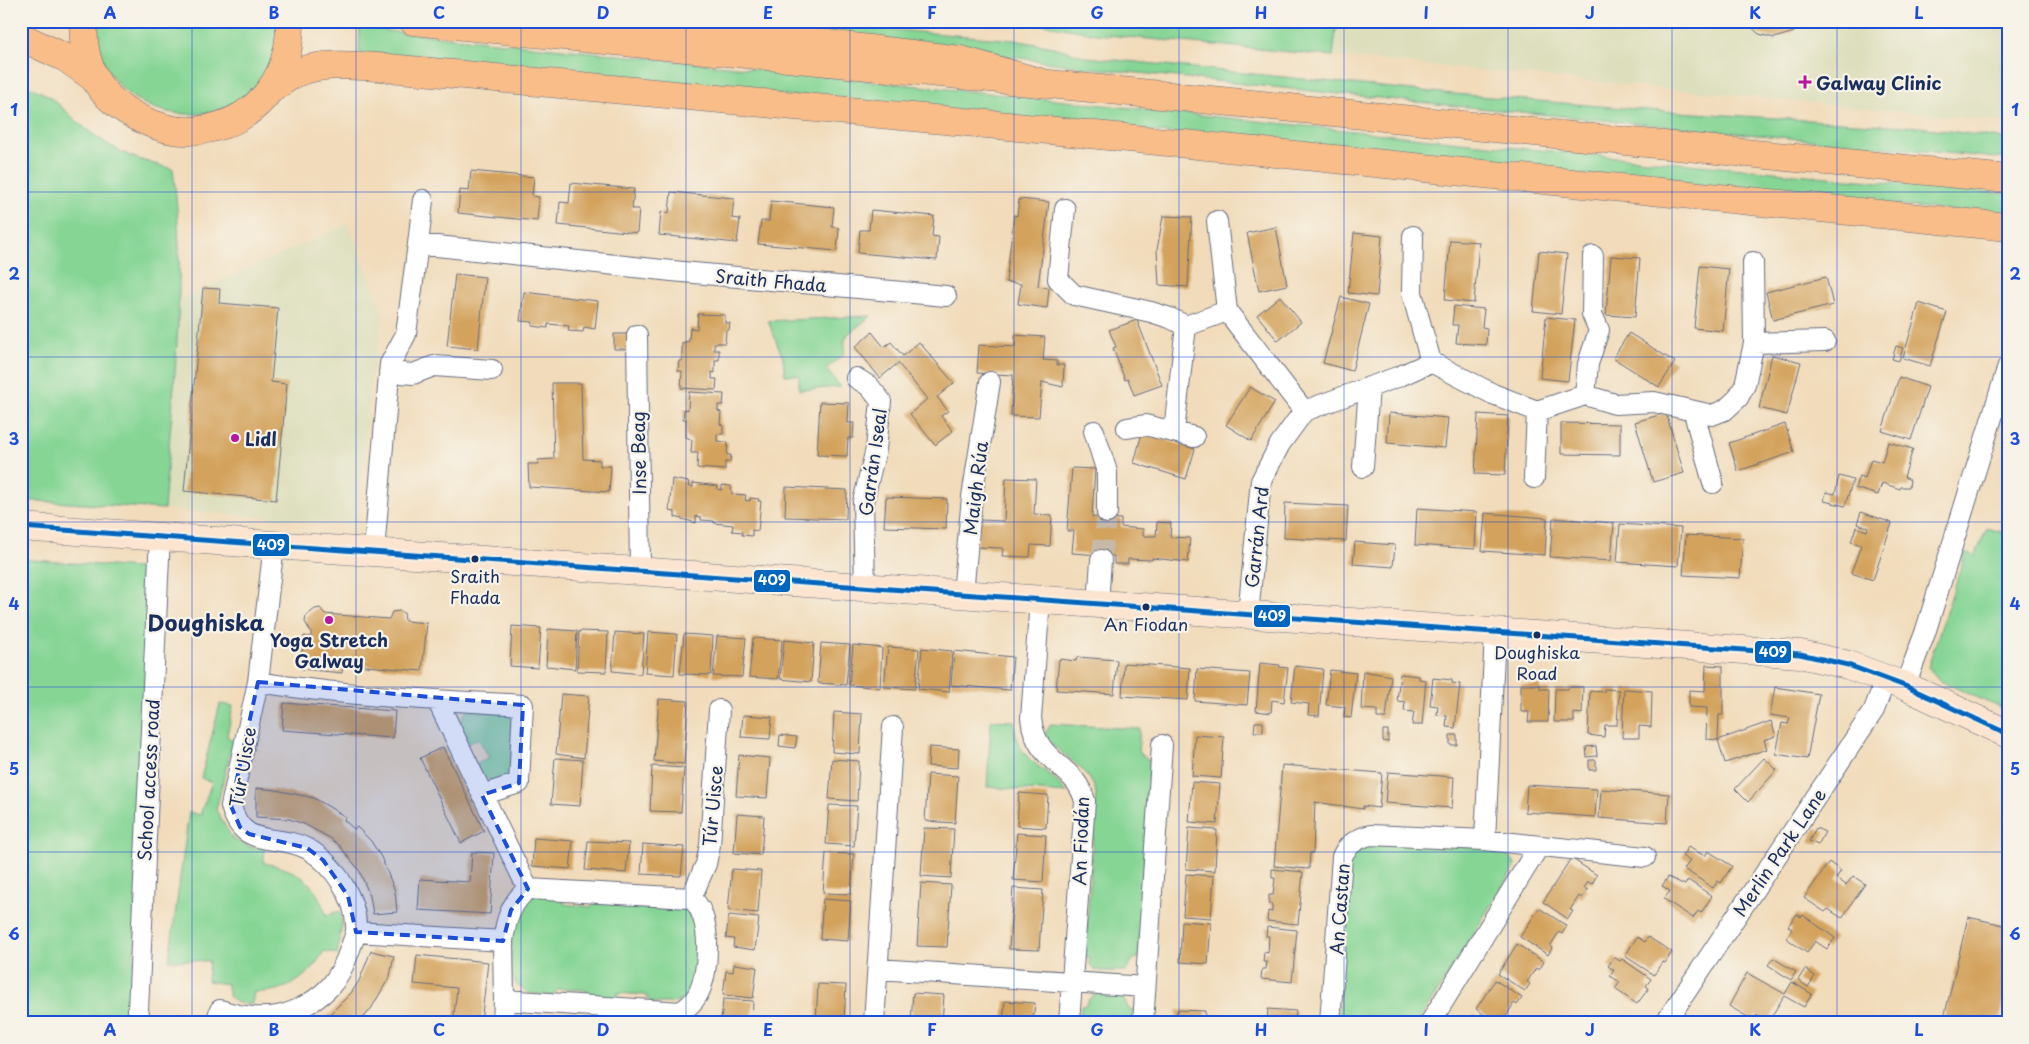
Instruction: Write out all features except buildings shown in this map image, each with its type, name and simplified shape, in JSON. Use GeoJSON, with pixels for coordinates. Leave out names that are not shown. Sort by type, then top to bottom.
{"type":"FeatureCollection","features":[{"type":"Feature","properties":{"kind":"main road"},"geometry":{"type":"LineString","coordinates":[[84,21],[86,49],[94,78]]}},
{"type":"Feature","properties":{"kind":"main road"},"geometry":{"type":"LineString","coordinates":[[273,88],[284,67],[289,52],[290,21]]}},
{"type":"Feature","properties":{"kind":"main road"},"geometry":{"type":"LineString","coordinates":[[413,21],[2008,179]]}},
{"type":"Feature","properties":{"kind":"main road"},"geometry":{"type":"LineString","coordinates":[[638,21],[961,60],[1043,83]]}},
{"type":"Feature","properties":{"kind":"main road"},"geometry":{"type":"LineString","coordinates":[[21,37],[66,58],[94,78],[119,104],[138,118],[152,125],[188,132],[216,128],[241,116],[263,99],[273,88],[296,73],[322,66],[347,65],[1008,126],[2008,227]]}},
{"type":"Feature","properties":{"kind":"street"},"geometry":{"type":"LineString","coordinates":[[374,551],[389,372],[395,352],[406,334],[423,200]]}},
{"type":"Feature","properties":{"kind":"street"},"geometry":{"type":"LineString","coordinates":[[1065,209],[1058,279],[1074,295],[1151,312],[1186,326],[1227,311]]}},
{"type":"Feature","properties":{"kind":"street"},"geometry":{"type":"LineString","coordinates":[[1216,221],[1227,311],[1304,411],[1431,362]]}},
{"type":"Feature","properties":{"kind":"street"},"geometry":{"type":"LineString","coordinates":[[1413,236],[1412,293],[1431,362],[1493,394],[1537,411],[1585,395],[1615,404],[1654,402],[1712,415],[1725,410],[1738,398],[1745,385],[1754,344],[1753,262]]}},
{"type":"Feature","properties":{"kind":"street","name":"Sraith Fhada"},"geometry":{"type":"LineString","coordinates":[[418,244],[672,271],[946,296]]}},
{"type":"Feature","properties":{"kind":"street"},"geometry":{"type":"LineString","coordinates":[[1585,395],[1588,364],[1599,330],[1592,314],[1592,256]]}},
{"type":"Feature","properties":{"kind":"street"},"geometry":{"type":"LineString","coordinates":[[1174,431],[1186,326]]}},
{"type":"Feature","properties":{"kind":"street","name":"Inse Beag"},"geometry":{"type":"LineString","coordinates":[[636,335],[640,571]]}},
{"type":"Feature","properties":{"kind":"street"},"geometry":{"type":"LineString","coordinates":[[1754,344],[1825,341]]}},
{"type":"Feature","properties":{"kind":"street"},"geometry":{"type":"LineString","coordinates":[[389,372],[413,374],[434,366],[492,370]]}},
{"type":"Feature","properties":{"kind":"street","name":"Merlin Park Lane"},"geometry":{"type":"LineString","coordinates":[[1665,1023],[1874,710],[1895,682],[1925,633],[2008,366]]}},
{"type":"Feature","properties":{"kind":"street","name":"Garrán Iseal"},"geometry":{"type":"LineString","coordinates":[[856,378],[869,386],[881,401],[876,449],[863,502],[866,587]]}},
{"type":"Feature","properties":{"kind":"street","name":"Maigh Rúa"},"geometry":{"type":"LineString","coordinates":[[962,594],[972,497],[990,382]]}},
{"type":"Feature","properties":{"kind":"street"},"geometry":{"type":"LineString","coordinates":[[1363,467],[1369,387]]}},
{"type":"Feature","properties":{"kind":"street","name":"Garrán Ard"},"geometry":{"type":"LineString","coordinates":[[1248,615],[1261,481],[1280,444],[1304,411]]}},
{"type":"Feature","properties":{"kind":"street"},"geometry":{"type":"LineString","coordinates":[[1534,478],[1537,411]]}},
{"type":"Feature","properties":{"kind":"street"},"geometry":{"type":"LineString","coordinates":[[1694,412],[1713,483]]}},
{"type":"Feature","properties":{"kind":"street"},"geometry":{"type":"LineString","coordinates":[[1127,428],[1145,425],[1194,437]]}},
{"type":"Feature","properties":{"kind":"street"},"geometry":{"type":"LineString","coordinates":[[1094,431],[1107,472],[1106,513]]}},
{"type":"Feature","properties":{"kind":"street"},"geometry":{"type":"LineString","coordinates":[[21,527],[1800,654],[1848,664],[1895,682],[2008,734]]}},
{"type":"Feature","properties":{"kind":"street","name":"School access road"},"geometry":{"type":"LineString","coordinates":[[141,1023],[138,1010],[160,536]]}},
{"type":"Feature","properties":{"kind":"street","name":"Túr Uisce"},"geometry":{"type":"LineString","coordinates":[[216,1023],[220,1010],[246,1016],[279,1017],[315,1002],[332,986],[344,969],[356,932],[354,912],[348,896],[340,880],[323,860],[306,848],[249,834],[240,827],[234,818],[231,806],[258,682],[274,544]]}},
{"type":"Feature","properties":{"kind":"street"},"geometry":{"type":"LineString","coordinates":[[1098,604],[1101,560]]}},
{"type":"Feature","properties":{"kind":"street","name":"An Fiodán"},"geometry":{"type":"LineString","coordinates":[[1040,600],[1031,718],[1033,732],[1037,743],[1046,754],[1082,788],[1085,801],[1069,1023]]}},
{"type":"Feature","properties":{"kind":"street"},"geometry":{"type":"LineString","coordinates":[[1485,840],[1495,633]]}},
{"type":"Feature","properties":{"kind":"street"},"geometry":{"type":"LineString","coordinates":[[258,682],[286,687],[523,705],[519,790],[482,795]]}},
{"type":"Feature","properties":{"kind":"street"},"geometry":{"type":"LineString","coordinates":[[438,700],[528,889]]}},
{"type":"Feature","properties":{"kind":"street","name":"Túr Uisce"},"geometry":{"type":"LineString","coordinates":[[691,898],[706,864],[710,845],[719,710]]}},
{"type":"Feature","properties":{"kind":"street"},"geometry":{"type":"LineString","coordinates":[[874,1023],[893,727]]}},
{"type":"Feature","properties":{"kind":"street"},"geometry":{"type":"LineString","coordinates":[[1143,1023],[1162,745]]}},
{"type":"Feature","properties":{"kind":"street","name":"An Castan"},"geometry":{"type":"LineString","coordinates":[[1330,1023],[1342,857],[1345,850],[1360,838],[1371,835],[1485,840],[1645,856]]}},
{"type":"Feature","properties":{"kind":"street"},"geometry":{"type":"LineString","coordinates":[[1430,1023],[1539,846]]}},
{"type":"Feature","properties":{"kind":"street"},"geometry":{"type":"LineString","coordinates":[[503,1023],[503,941],[505,924],[519,896],[528,889],[691,898],[698,903],[704,916],[707,930],[704,980],[697,997],[683,1018],[504,1000]]}},
{"type":"Feature","properties":{"kind":"street"},"geometry":{"type":"LineString","coordinates":[[356,932],[503,941]]}},
{"type":"Feature","properties":{"kind":"street"},"geometry":{"type":"LineString","coordinates":[[878,969],[1146,988]]}},
{"type":"Feature","properties":{"kind":"highlighted area"},"geometry":{"type":"Polygon","coordinates":[[[258,682],[523,705],[519,783],[482,795],[528,889],[511,910],[503,941],[356,932],[348,896],[323,860],[307,848],[249,834],[240,827],[231,806],[258,682]]]}},
{"type":"Feature","properties":{"kind":"shaded area","name":"Galway Clinic"},"geometry":{"type":"Polygon","coordinates":[[[1337,21],[2008,21],[2008,122],[1333,56],[1337,21]]]}},
{"type":"Feature","properties":{"kind":"shaded area"},"geometry":{"type":"Polygon","coordinates":[[[348,224],[384,315],[371,379],[358,525],[164,509],[178,300],[348,224]]]}},
{"type":"Feature","properties":{"kind":"green space"},"geometry":{"type":"Polygon","coordinates":[[[98,21],[278,21],[270,63],[249,93],[219,109],[185,114],[151,107],[123,89],[103,60],[98,21]]]}},
{"type":"Feature","properties":{"kind":"green space"},"geometry":{"type":"Polygon","coordinates":[[[688,21],[789,21],[1014,40],[1058,48],[1086,57],[1442,93],[1647,110],[1919,127],[2008,139],[2008,159],[1426,103],[1081,67],[926,44],[688,21]]]}},
{"type":"Feature","properties":{"kind":"green space"},"geometry":{"type":"Polygon","coordinates":[[[1025,21],[1337,21],[1333,56],[1096,34],[1025,21]]]}},
{"type":"Feature","properties":{"kind":"green space"},"geometry":{"type":"Polygon","coordinates":[[[360,23],[388,31],[1508,147],[2008,194],[2008,216],[359,53],[360,23]]]}},
{"type":"Feature","properties":{"kind":"green space"},"geometry":{"type":"Polygon","coordinates":[[[21,85],[42,92],[81,125],[110,146],[139,159],[173,169],[179,253],[179,296],[164,509],[21,500],[21,85]]]}},
{"type":"Feature","properties":{"kind":"green space"},"geometry":{"type":"Polygon","coordinates":[[[871,316],[848,334],[845,340],[844,354],[826,369],[841,387],[799,390],[799,375],[785,375],[783,358],[768,321],[871,316]]]}},
{"type":"Feature","properties":{"kind":"green space"},"geometry":{"type":"Polygon","coordinates":[[[1987,528],[2008,534],[2008,711],[1940,681],[1928,667],[1966,552],[1975,556],[1987,528]]]}},
{"type":"Feature","properties":{"kind":"green space"},"geometry":{"type":"Polygon","coordinates":[[[21,559],[150,569],[131,1023],[21,1023],[21,559]]]}},
{"type":"Feature","properties":{"kind":"green space"},"geometry":{"type":"Polygon","coordinates":[[[220,704],[233,706],[227,736],[233,741],[216,810],[232,838],[250,847],[264,848],[264,863],[287,869],[304,879],[317,894],[326,915],[340,911],[342,926],[337,954],[324,951],[318,961],[303,977],[286,987],[266,992],[254,992],[252,1004],[234,1001],[229,995],[227,984],[207,981],[209,961],[169,960],[189,812],[200,815],[212,782],[201,778],[220,704]]]}},
{"type":"Feature","properties":{"kind":"green space"},"geometry":{"type":"Polygon","coordinates":[[[469,710],[509,714],[514,718],[510,775],[503,780],[496,782],[482,776],[476,765],[489,757],[478,738],[466,745],[459,728],[464,714],[469,710]]]}},
{"type":"Feature","properties":{"kind":"green space"},"geometry":{"type":"Polygon","coordinates":[[[991,720],[1014,721],[1016,735],[1026,755],[1059,783],[1067,793],[987,787],[991,720]]]}},
{"type":"Feature","properties":{"kind":"green space"},"geometry":{"type":"Polygon","coordinates":[[[1051,724],[1140,729],[1138,752],[1150,761],[1138,958],[1133,959],[1126,971],[1095,970],[1090,965],[1089,957],[1085,957],[1096,793],[1088,776],[1043,737],[1051,724]]]}},
{"type":"Feature","properties":{"kind":"green space"},"geometry":{"type":"Polygon","coordinates":[[[1365,844],[1482,849],[1509,856],[1515,865],[1418,1023],[1338,1023],[1348,860],[1365,844]]]}},
{"type":"Feature","properties":{"kind":"green space"},"geometry":{"type":"Polygon","coordinates":[[[561,894],[564,904],[592,907],[598,898],[620,900],[625,907],[669,910],[673,902],[684,903],[699,922],[697,980],[685,999],[673,1003],[651,1003],[645,995],[618,993],[614,1000],[589,998],[586,990],[559,989],[552,996],[528,993],[516,984],[510,973],[512,928],[525,897],[561,894]]]}},
{"type":"Feature","properties":{"kind":"green space"},"geometry":{"type":"Polygon","coordinates":[[[1096,994],[1122,997],[1129,1009],[1134,1010],[1133,1023],[1080,1023],[1081,1006],[1086,1005],[1089,999],[1096,994]]]}},
{"type":"Feature","properties":{"kind":"tunnel"},"geometry":{"type":"LineString","coordinates":[[1101,560],[1107,513]]}},
{"type":"Feature","properties":{"kind":"transit line","name":"409"},"geometry":{"type":"LineString","coordinates":[[21,527],[1800,654],[1848,665],[1905,686],[2008,734]]}},
{"type":"Feature","properties":{"kind":"place","name":"Galway Clinic"},"geometry":{"type":"Point","coordinates":[1805,82]}},
{"type":"Feature","properties":{"kind":"place","name":"Lidl"},"geometry":{"type":"Point","coordinates":[235,438]}},
{"type":"Feature","properties":{"kind":"place","name":"Sraith Fhada"},"geometry":{"type":"Point","coordinates":[475,559]}},
{"type":"Feature","properties":{"kind":"place","name":"An Fiodan"},"geometry":{"type":"Point","coordinates":[1146,607]}},
{"type":"Feature","properties":{"kind":"place","name":"Yoga Stretch Galway"},"geometry":{"type":"Point","coordinates":[329,620]}},
{"type":"Feature","properties":{"kind":"place","name":"Doughiska Road"},"geometry":{"type":"Point","coordinates":[1537,635]}},
{"type":"Feature","properties":{"kind":"district","name":"Doughiska"},"geometry":{"type":"Point","coordinates":[206,621]}}]}
